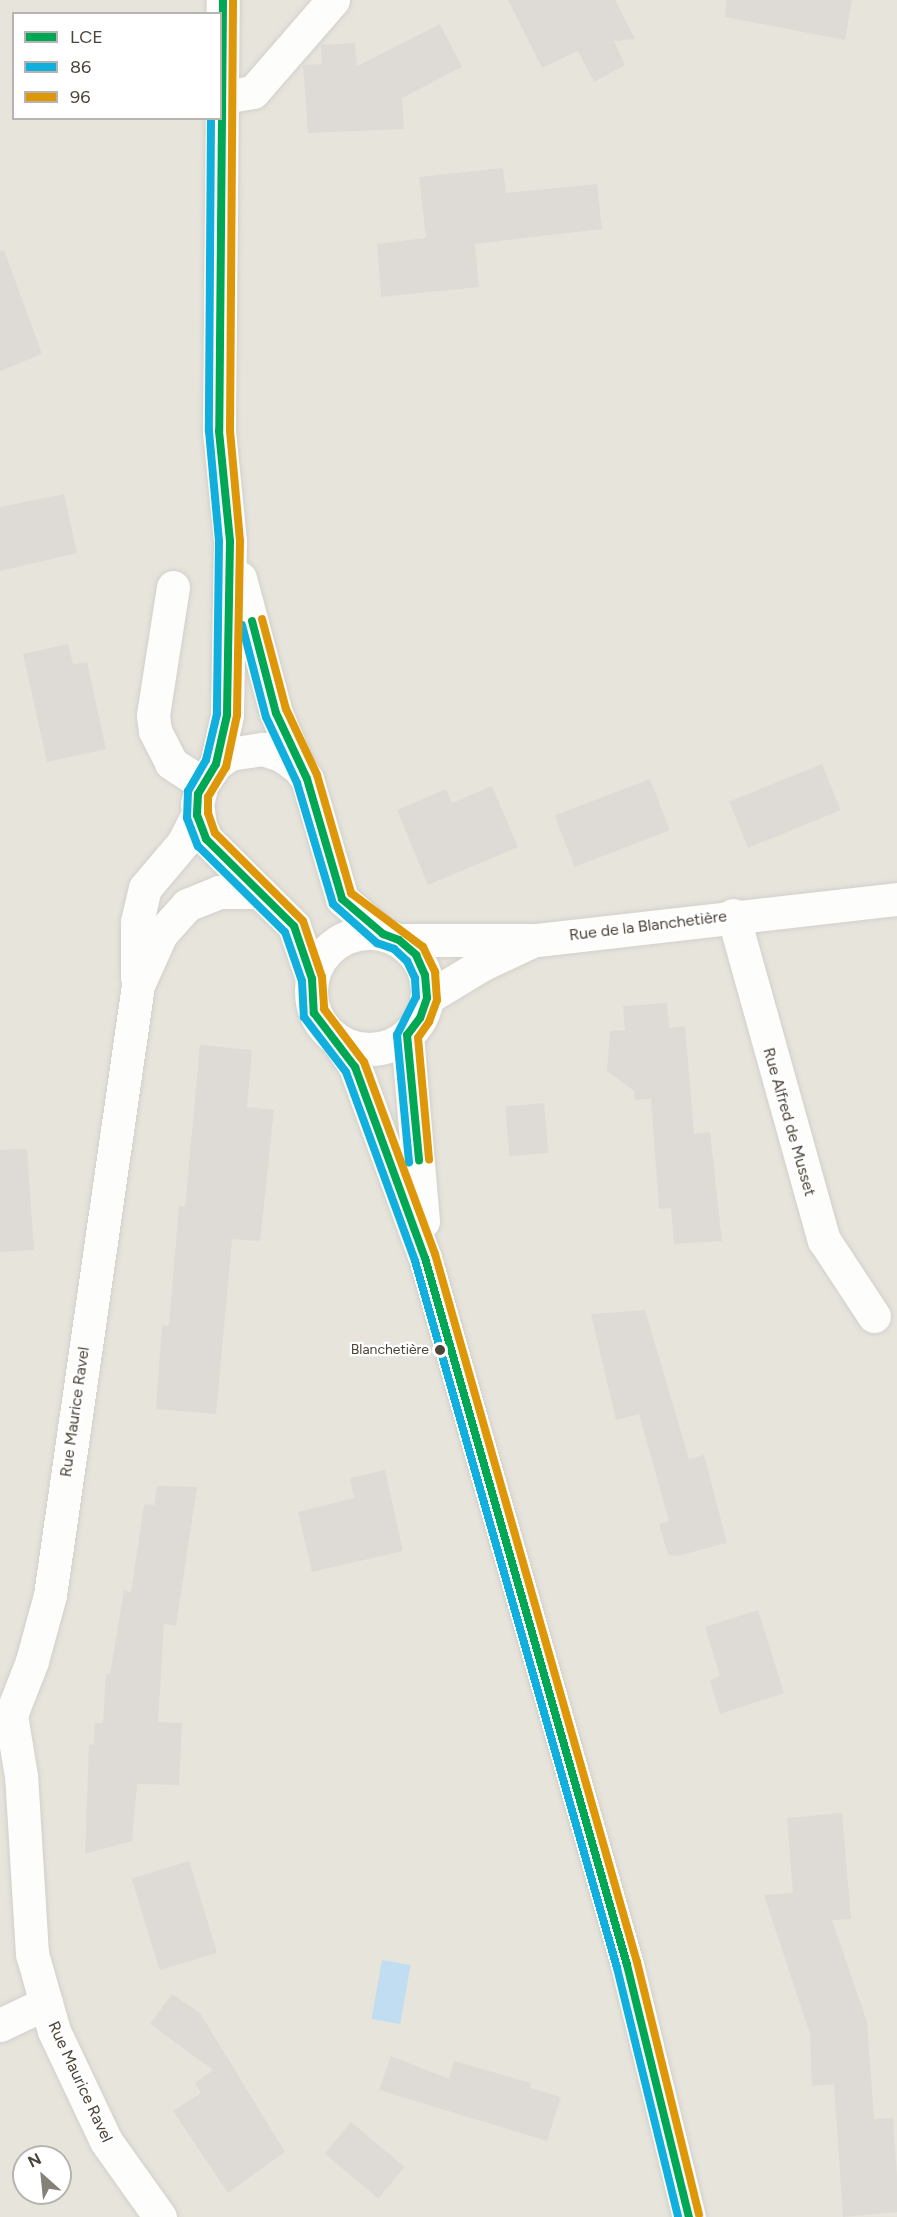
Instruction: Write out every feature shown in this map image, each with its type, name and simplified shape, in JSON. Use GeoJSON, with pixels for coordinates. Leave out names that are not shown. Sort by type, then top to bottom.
{"type":"FeatureCollection","features":[{"type":"Feature","properties":{"kind":"street"},"geometry":{"type":"LineString","coordinates":[[138,985],[136,922],[145,888],[183,843],[197,815],[227,716],[230,541],[219,431],[224,97],[223,0]]}},
{"type":"Feature","properties":{"kind":"street"},"geometry":{"type":"LineString","coordinates":[[224,97],[253,92],[333,0]]}},
{"type":"Feature","properties":{"kind":"street"},"geometry":{"type":"LineString","coordinates":[[230,541],[276,713],[299,768]]}},
{"type":"Feature","properties":{"kind":"street"},"geometry":{"type":"LineString","coordinates":[[173,587],[153,715],[155,731],[171,763],[209,774]]}},
{"type":"Feature","properties":{"kind":"street"},"geometry":{"type":"LineString","coordinates":[[209,774],[230,754],[263,749],[284,756],[299,768],[307,778],[342,899],[416,955],[425,975],[427,998],[420,1018],[407,1035],[380,1048],[365,1049],[337,1040]]}},
{"type":"Feature","properties":{"kind":"street"},"geometry":{"type":"LineString","coordinates":[[197,815],[206,839],[294,926],[312,979],[314,1013],[337,1040],[355,1067],[425,1258],[627,1965],[689,2217]]}},
{"type":"Feature","properties":{"kind":"street","name":"Rue Maurice Ravel"},"geometry":{"type":"LineString","coordinates":[[160,2217],[106,2141],[54,2031],[32,1954],[21,1776],[6,1716],[33,1661],[50,1595],[138,985],[161,934],[188,905],[219,892],[259,892]]}},
{"type":"Feature","properties":{"kind":"street","name":"Rue de la Blanchetière"},"geometry":{"type":"LineString","coordinates":[[391,937],[537,940],[732,915],[897,899]]}},
{"type":"Feature","properties":{"kind":"street","name":"Rue Alfred de Musset"},"geometry":{"type":"LineString","coordinates":[[732,915],[824,1240],[874,1316]]}},
{"type":"Feature","properties":{"kind":"street"},"geometry":{"type":"LineString","coordinates":[[312,979],[318,961],[330,947],[346,937],[391,937]]}},
{"type":"Feature","properties":{"kind":"street"},"geometry":{"type":"LineString","coordinates":[[427,998],[483,964],[537,940]]}},
{"type":"Feature","properties":{"kind":"street"},"geometry":{"type":"LineString","coordinates":[[407,1035],[425,1258]]}},
{"type":"Feature","properties":{"kind":"street","name":"Rue Maurice Ravel"},"geometry":{"type":"LineString","coordinates":[[0,2025],[46,2003]]}},
{"type":"Feature","properties":{"kind":"shaded area"},"geometry":{"type":"Polygon","coordinates":[[[0,0],[897,0],[897,2217],[0,2217],[0,0]]]}},
{"type":"Feature","properties":{"kind":"water"},"geometry":{"type":"Polygon","coordinates":[[[382,1960],[411,1965],[400,2024],[372,2019],[382,1960]]]}},
{"type":"Feature","properties":{"kind":"building"},"geometry":{"type":"Polygon","coordinates":[[[508,0],[615,0],[635,39],[614,41],[625,65],[594,82],[578,51],[542,68],[508,0]]]}},
{"type":"Feature","properties":{"kind":"building"},"geometry":{"type":"Polygon","coordinates":[[[727,0],[852,0],[845,40],[725,17],[727,0]]]}},
{"type":"Feature","properties":{"kind":"building"},"geometry":{"type":"Polygon","coordinates":[[[440,24],[462,67],[402,98],[404,129],[308,133],[303,65],[322,64],[321,45],[355,43],[357,66],[440,24]]]}},
{"type":"Feature","properties":{"kind":"building"},"geometry":{"type":"Polygon","coordinates":[[[503,168],[506,193],[597,184],[602,229],[475,244],[479,287],[381,297],[377,244],[426,238],[419,177],[503,168]]]}},
{"type":"Feature","properties":{"kind":"building"},"geometry":{"type":"Polygon","coordinates":[[[4,250],[42,354],[0,371],[0,251],[4,250]]]}},
{"type":"Feature","properties":{"kind":"building"},"geometry":{"type":"Polygon","coordinates":[[[64,494],[77,553],[0,571],[0,507],[64,494]]]}},
{"type":"Feature","properties":{"kind":"building"},"geometry":{"type":"Polygon","coordinates":[[[68,644],[73,664],[87,662],[106,749],[47,762],[23,654],[68,644]]]}},
{"type":"Feature","properties":{"kind":"building"},"geometry":{"type":"Polygon","coordinates":[[[822,764],[841,810],[748,848],[729,801],[822,764]]]}},
{"type":"Feature","properties":{"kind":"building"},"geometry":{"type":"Polygon","coordinates":[[[650,779],[670,830],[574,867],[555,816],[650,779]]]}},
{"type":"Feature","properties":{"kind":"building"},"geometry":{"type":"Polygon","coordinates":[[[492,786],[518,847],[428,885],[397,810],[446,789],[452,803],[492,786]]]}},
{"type":"Feature","properties":{"kind":"building"},"geometry":{"type":"Polygon","coordinates":[[[667,1003],[669,1028],[685,1026],[694,1134],[710,1132],[722,1241],[674,1244],[671,1208],[659,1209],[651,1099],[635,1100],[634,1091],[607,1071],[610,1031],[625,1030],[623,1006],[667,1003]]]}},
{"type":"Feature","properties":{"kind":"building"},"geometry":{"type":"Polygon","coordinates":[[[200,1045],[252,1050],[247,1107],[274,1110],[260,1241],[232,1239],[216,1414],[156,1409],[162,1325],[169,1326],[179,1206],[185,1207],[200,1045]]]}},
{"type":"Feature","properties":{"kind":"building"},"geometry":{"type":"Polygon","coordinates":[[[544,1103],[548,1153],[510,1156],[505,1106],[544,1103]]]}},
{"type":"Feature","properties":{"kind":"building"},"geometry":{"type":"Polygon","coordinates":[[[27,1149],[34,1250],[0,1252],[0,1150],[27,1149]]]}},
{"type":"Feature","properties":{"kind":"building"},"geometry":{"type":"Polygon","coordinates":[[[645,1310],[689,1459],[704,1455],[727,1543],[677,1556],[668,1555],[659,1524],[669,1521],[639,1414],[616,1420],[591,1314],[645,1310]]]}},
{"type":"Feature","properties":{"kind":"building"},"geometry":{"type":"Polygon","coordinates":[[[385,1470],[403,1551],[312,1572],[298,1512],[354,1498],[350,1478],[385,1470]]]}},
{"type":"Feature","properties":{"kind":"building"},"geometry":{"type":"Polygon","coordinates":[[[157,1486],[197,1487],[176,1626],[164,1624],[158,1722],[182,1723],[179,1785],[137,1784],[132,1841],[85,1854],[89,1744],[94,1745],[95,1723],[103,1723],[106,1674],[110,1674],[124,1590],[131,1593],[144,1504],[154,1505],[157,1486]]]}},
{"type":"Feature","properties":{"kind":"building"},"geometry":{"type":"Polygon","coordinates":[[[758,1610],[784,1693],[720,1714],[710,1681],[720,1676],[705,1627],[758,1610]]]}},
{"type":"Feature","properties":{"kind":"building"},"geometry":{"type":"Polygon","coordinates":[[[842,1813],[851,1919],[832,1920],[867,2022],[874,2119],[893,2118],[897,2176],[897,2212],[843,2217],[834,2084],[812,2086],[810,2034],[764,1895],[793,1893],[787,1818],[842,1813]]]}},
{"type":"Feature","properties":{"kind":"building"},"geometry":{"type":"Polygon","coordinates":[[[189,1861],[217,1953],[160,1970],[132,1879],[189,1861]]]}},
{"type":"Feature","properties":{"kind":"building"},"geometry":{"type":"Polygon","coordinates":[[[172,1994],[200,2013],[285,2152],[228,2193],[173,2111],[201,2093],[195,2083],[213,2070],[150,2024],[172,1994]]]}},
{"type":"Feature","properties":{"kind":"building"},"geometry":{"type":"Polygon","coordinates":[[[391,2056],[449,2079],[454,2061],[531,2083],[530,2088],[561,2097],[547,2141],[379,2090],[391,2056]]]}},
{"type":"Feature","properties":{"kind":"building"},"geometry":{"type":"Polygon","coordinates":[[[351,2122],[405,2167],[378,2198],[325,2153],[351,2122]]]}},
{"type":"Feature","properties":{"kind":"transit line","name":"LCE"},"geometry":{"type":"LineString","coordinates":[[222,108],[223,0]]}},
{"type":"Feature","properties":{"kind":"transit line","name":"96"},"geometry":{"type":"LineString","coordinates":[[233,0],[230,431],[240,541],[237,715],[226,767],[208,797],[208,813],[215,833],[303,921],[322,977],[324,1009],[364,1062],[435,1254],[637,1962],[699,2214]]}},
{"type":"Feature","properties":{"kind":"transit line","name":"86"},"geometry":{"type":"LineString","coordinates":[[211,120],[209,431],[219,541],[217,714],[206,760],[188,791],[187,818],[198,846],[285,932],[302,981],[304,1017],[346,1072],[415,1261],[617,1968],[678,2217]]}},
{"type":"Feature","properties":{"kind":"transit line","name":"LCE"},"geometry":{"type":"LineString","coordinates":[[222,120],[219,431],[230,541],[227,715],[216,764],[198,794],[197,815],[206,839],[294,926],[312,979],[314,1013],[355,1067],[425,1258],[627,1965],[689,2217]]}},
{"type":"Feature","properties":{"kind":"transit line","name":"96"},"geometry":{"type":"LineString","coordinates":[[262,619],[286,709],[317,775],[351,893],[423,947],[435,972],[437,1000],[429,1022],[418,1038],[429,1160]]}},
{"type":"Feature","properties":{"kind":"transit line","name":"LCE"},"geometry":{"type":"LineString","coordinates":[[252,621],[276,713],[307,779],[342,899],[383,934],[399,940],[416,955],[425,975],[427,998],[420,1018],[407,1035]]}},
{"type":"Feature","properties":{"kind":"transit line","name":"86"},"geometry":{"type":"LineString","coordinates":[[242,625],[266,717],[297,783],[333,904],[377,943],[394,949],[407,961],[415,978],[416,997],[397,1035],[409,1162]]}},
{"type":"Feature","properties":{"kind":"transit line","name":"LCE"},"geometry":{"type":"LineString","coordinates":[[407,1035],[419,1160]]}},
{"type":"Feature","properties":{"kind":"place","name":"Blanchetière"},"geometry":{"type":"Point","coordinates":[440,1350]}}]}
